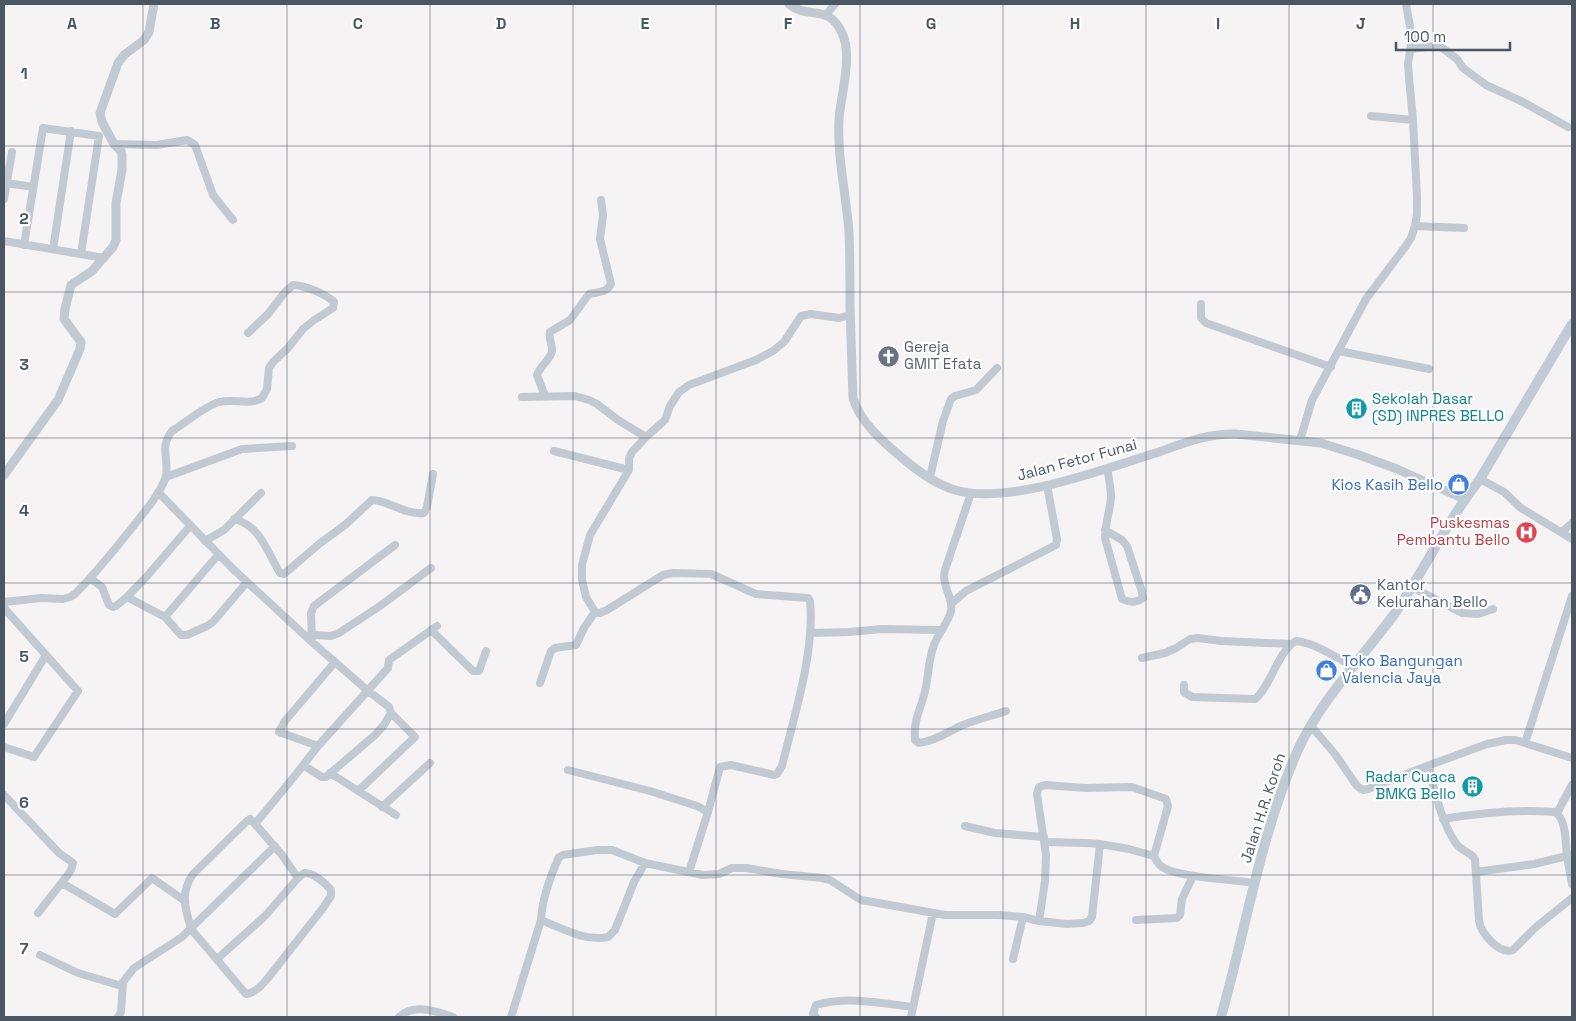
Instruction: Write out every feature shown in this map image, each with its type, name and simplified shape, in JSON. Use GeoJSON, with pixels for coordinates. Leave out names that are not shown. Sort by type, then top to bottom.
{"type":"FeatureCollection","features":[{"type":"Feature","properties":{"kind":"main road","name":"Jalan H.R. Koroh"},"geometry":{"type":"LineString","coordinates":[[1221,1017],[1255,883],[1281,792],[1297,752],[1327,702],[1373,644],[1412,587],[1464,500],[1480,479],[1572,324]]}},
{"type":"Feature","properties":{"kind":"street"},"geometry":{"type":"LineString","coordinates":[[4,475],[58,400],[80,349],[81,342],[64,319],[71,285],[92,271],[115,243],[116,203],[123,159],[121,151],[114,144],[102,122],[100,113],[118,63],[124,55],[144,40],[149,32],[154,4]]}},
{"type":"Feature","properties":{"kind":"street"},"geometry":{"type":"LineString","coordinates":[[789,4],[802,10],[826,15],[835,4]]}},
{"type":"Feature","properties":{"kind":"street"},"geometry":{"type":"LineString","coordinates":[[1300,440],[1312,400],[1366,299],[1405,247],[1411,238],[1415,226],[1417,214],[1413,120],[1408,78],[1411,34],[1406,4]]}},
{"type":"Feature","properties":{"kind":"street","name":"Jalan Fetor Funai"},"geometry":{"type":"LineString","coordinates":[[826,15],[833,19],[846,43],[846,66],[838,139],[840,170],[845,193],[849,234],[854,398],[859,412],[872,430],[913,467],[955,490],[986,495],[1047,485],[1211,435],[1236,434],[1321,443],[1397,469],[1464,500]]}},
{"type":"Feature","properties":{"kind":"street"},"geometry":{"type":"LineString","coordinates":[[1411,49],[1441,47],[1457,60],[1463,68],[1486,85],[1521,101],[1568,127]]}},
{"type":"Feature","properties":{"kind":"street"},"geometry":{"type":"LineString","coordinates":[[1371,116],[1413,120]]}},
{"type":"Feature","properties":{"kind":"street"},"geometry":{"type":"LineString","coordinates":[[24,244],[44,128],[71,131],[99,136],[81,254]]}},
{"type":"Feature","properties":{"kind":"street"},"geometry":{"type":"LineString","coordinates":[[53,249],[71,131]]}},
{"type":"Feature","properties":{"kind":"street"},"geometry":{"type":"LineString","coordinates":[[114,144],[148,145],[187,140],[192,142],[213,195],[233,220]]}},
{"type":"Feature","properties":{"kind":"street"},"geometry":{"type":"LineString","coordinates":[[4,198],[12,152]]}},
{"type":"Feature","properties":{"kind":"street"},"geometry":{"type":"LineString","coordinates":[[7,183],[33,187]]}},
{"type":"Feature","properties":{"kind":"street"},"geometry":{"type":"LineString","coordinates":[[544,396],[537,375],[552,350],[550,332],[570,320],[589,294],[605,291],[609,289],[611,284],[600,238],[603,215],[601,200]]}},
{"type":"Feature","properties":{"kind":"street"},"geometry":{"type":"LineString","coordinates":[[1415,226],[1464,228]]}},
{"type":"Feature","properties":{"kind":"street"},"geometry":{"type":"LineString","coordinates":[[4,241],[104,258]]}},
{"type":"Feature","properties":{"kind":"street"},"geometry":{"type":"LineString","coordinates":[[4,602],[41,598],[67,599],[75,594],[117,547],[158,492],[166,477],[164,449],[167,438],[172,431],[219,402],[251,402],[262,398],[267,389],[269,368],[273,362],[288,348],[303,329],[333,308],[334,302],[304,286],[293,285],[268,314],[248,333]]}},
{"type":"Feature","properties":{"kind":"street"},"geometry":{"type":"LineString","coordinates":[[1201,304],[1201,318],[1210,325],[1331,367]]}},
{"type":"Feature","properties":{"kind":"street"},"geometry":{"type":"LineString","coordinates":[[594,612],[586,597],[582,580],[582,565],[590,535],[629,470],[629,458],[646,437],[666,420],[670,406],[679,392],[689,386],[756,360],[773,351],[784,342],[801,316],[811,314],[839,318],[850,315]]}},
{"type":"Feature","properties":{"kind":"street"},"geometry":{"type":"LineString","coordinates":[[1339,351],[1429,369]]}},
{"type":"Feature","properties":{"kind":"street"},"geometry":{"type":"LineString","coordinates":[[930,477],[943,421],[951,400],[955,396],[976,390],[997,368]]}},
{"type":"Feature","properties":{"kind":"street"},"geometry":{"type":"LineString","coordinates":[[522,396],[575,396],[589,400],[646,437]]}},
{"type":"Feature","properties":{"kind":"street"},"geometry":{"type":"LineString","coordinates":[[166,477],[242,450],[292,446]]}},
{"type":"Feature","properties":{"kind":"street"},"geometry":{"type":"LineString","coordinates":[[554,451],[629,470]]}},
{"type":"Feature","properties":{"kind":"street"},"geometry":{"type":"LineString","coordinates":[[1105,530],[1122,540],[1127,546],[1142,592],[1143,598],[1138,601],[1132,602],[1122,599],[1105,538],[1105,530],[1111,495],[1107,468]]}},
{"type":"Feature","properties":{"kind":"street"},"geometry":{"type":"LineString","coordinates":[[234,519],[241,521],[256,531],[280,573],[284,574],[319,544],[344,526],[372,500],[418,513],[426,512],[433,474]]}},
{"type":"Feature","properties":{"kind":"street"},"geometry":{"type":"LineString","coordinates":[[1480,479],[1504,492],[1521,508],[1572,539]]}},
{"type":"Feature","properties":{"kind":"street"},"geometry":{"type":"LineString","coordinates":[[952,603],[966,591],[1056,546],[1058,539],[1047,485]]}},
{"type":"Feature","properties":{"kind":"street"},"geometry":{"type":"LineString","coordinates":[[158,492],[205,542],[247,582],[312,639],[335,662],[389,707],[391,713],[416,737],[358,791]]}},
{"type":"Feature","properties":{"kind":"street"},"geometry":{"type":"LineString","coordinates":[[205,542],[224,530],[261,492]]}},
{"type":"Feature","properties":{"kind":"street"},"geometry":{"type":"LineString","coordinates":[[971,493],[944,575],[948,595],[952,603],[950,615],[940,630],[930,657],[925,692],[918,710],[916,742],[926,742],[941,737],[964,724],[1006,711]]}},
{"type":"Feature","properties":{"kind":"street"},"geometry":{"type":"LineString","coordinates":[[1562,532],[1572,523]]}},
{"type":"Feature","properties":{"kind":"street"},"geometry":{"type":"LineString","coordinates":[[90,578],[102,587],[110,606],[116,606],[127,597],[190,526]]}},
{"type":"Feature","properties":{"kind":"street"},"geometry":{"type":"LineString","coordinates":[[312,639],[311,613],[314,606],[395,545]]}},
{"type":"Feature","properties":{"kind":"street"},"geometry":{"type":"LineString","coordinates":[[165,617],[218,554]]}},
{"type":"Feature","properties":{"kind":"street"},"geometry":{"type":"LineString","coordinates":[[312,639],[339,633],[380,606],[431,568]]}},
{"type":"Feature","properties":{"kind":"street"},"geometry":{"type":"LineString","coordinates":[[594,612],[607,610],[665,574],[711,574],[756,594],[808,598],[810,601],[811,633],[802,681],[780,771],[774,775],[731,765],[720,767],[708,812],[688,872]]}},
{"type":"Feature","properties":{"kind":"street"},"geometry":{"type":"LineString","coordinates":[[127,597],[165,617],[179,634],[188,634],[213,622],[247,582]]}},
{"type":"Feature","properties":{"kind":"street"},"geometry":{"type":"LineString","coordinates":[[1412,587],[1462,613],[1478,614],[1493,609]]}},
{"type":"Feature","properties":{"kind":"street"},"geometry":{"type":"LineString","coordinates":[[1525,743],[1572,596]]}},
{"type":"Feature","properties":{"kind":"street"},"geometry":{"type":"LineString","coordinates":[[4,608],[78,691],[34,757],[4,746]]}},
{"type":"Feature","properties":{"kind":"street"},"geometry":{"type":"LineString","coordinates":[[540,683],[551,651],[555,648],[576,645],[594,612]]}},
{"type":"Feature","properties":{"kind":"street"},"geometry":{"type":"LineString","coordinates":[[255,824],[318,746],[388,668],[389,660],[434,628],[473,671],[479,671],[481,668],[486,651]]}},
{"type":"Feature","properties":{"kind":"street"},"geometry":{"type":"LineString","coordinates":[[811,633],[882,629],[940,630]]}},
{"type":"Feature","properties":{"kind":"street"},"geometry":{"type":"LineString","coordinates":[[1142,658],[1165,653],[1190,639],[1198,638],[1221,641],[1291,644]]}},
{"type":"Feature","properties":{"kind":"street"},"geometry":{"type":"LineString","coordinates":[[1184,685],[1184,692],[1192,697],[1255,699],[1261,693],[1291,644],[1296,641],[1304,642],[1354,667]]}},
{"type":"Feature","properties":{"kind":"street"},"geometry":{"type":"LineString","coordinates":[[4,724],[46,655]]}},
{"type":"Feature","properties":{"kind":"street"},"geometry":{"type":"LineString","coordinates":[[318,746],[279,732],[285,721],[335,662]]}},
{"type":"Feature","properties":{"kind":"street"},"geometry":{"type":"LineString","coordinates":[[303,765],[326,777],[375,735],[391,713]]}},
{"type":"Feature","properties":{"kind":"street"},"geometry":{"type":"LineString","coordinates":[[1311,726],[1335,754],[1357,786],[1368,790],[1427,766],[1500,740],[1515,740],[1572,758]]}},
{"type":"Feature","properties":{"kind":"street"},"geometry":{"type":"LineString","coordinates":[[382,807],[430,764]]}},
{"type":"Feature","properties":{"kind":"street"},"geometry":{"type":"LineString","coordinates":[[1427,766],[1443,819],[1453,840],[1462,850],[1471,854],[1474,858],[1477,904],[1480,926],[1484,934],[1505,952],[1511,951],[1536,927],[1572,898]]}},
{"type":"Feature","properties":{"kind":"street"},"geometry":{"type":"LineString","coordinates":[[568,770],[650,791],[697,806],[708,812]]}},
{"type":"Feature","properties":{"kind":"street"},"geometry":{"type":"LineString","coordinates":[[330,773],[396,815]]}},
{"type":"Feature","properties":{"kind":"street"},"geometry":{"type":"LineString","coordinates":[[1039,921],[1045,881],[1045,840],[1037,794],[1039,787],[1045,785],[1086,788],[1132,787],[1165,798],[1168,802],[1154,856],[1157,862],[1164,868],[1193,876],[1255,883]]}},
{"type":"Feature","properties":{"kind":"street"},"geometry":{"type":"LineString","coordinates":[[1557,813],[1572,785]]}},
{"type":"Feature","properties":{"kind":"street"},"geometry":{"type":"LineString","coordinates":[[4,795],[59,853],[73,863],[71,870],[38,913]]}},
{"type":"Feature","properties":{"kind":"street"},"geometry":{"type":"LineString","coordinates":[[1443,819],[1520,811],[1557,813]]}},
{"type":"Feature","properties":{"kind":"street"},"geometry":{"type":"LineString","coordinates":[[1557,813],[1562,821],[1570,856],[1572,884]]}},
{"type":"Feature","properties":{"kind":"street"},"geometry":{"type":"LineString","coordinates":[[217,959],[265,916],[304,873],[315,876],[331,890],[331,896],[260,987],[251,993],[244,993],[191,929],[185,901],[187,882],[246,822],[251,819],[282,855],[298,878]]}},
{"type":"Feature","properties":{"kind":"street"},"geometry":{"type":"LineString","coordinates":[[965,826],[995,833],[1045,840],[1100,844],[1154,856]]}},
{"type":"Feature","properties":{"kind":"street"},"geometry":{"type":"LineString","coordinates":[[511,1017],[541,920],[547,888],[561,856],[606,850],[618,852],[645,863],[703,875],[716,875],[732,868],[746,868],[822,878],[830,880],[861,900],[897,908],[952,916],[998,915],[1023,917],[1067,924],[1083,923],[1091,920],[1100,844]]}},
{"type":"Feature","properties":{"kind":"street"},"geometry":{"type":"LineString","coordinates":[[118,1017],[122,1007],[123,982],[134,968],[182,937],[274,846]]}},
{"type":"Feature","properties":{"kind":"street"},"geometry":{"type":"LineString","coordinates":[[1476,872],[1534,864],[1570,856]]}},
{"type":"Feature","properties":{"kind":"street"},"geometry":{"type":"LineString","coordinates":[[541,920],[578,934],[591,937],[608,937],[615,930],[634,882],[645,863]]}},
{"type":"Feature","properties":{"kind":"street"},"geometry":{"type":"LineString","coordinates":[[1136,920],[1177,918],[1180,915],[1182,899],[1193,876]]}},
{"type":"Feature","properties":{"kind":"street"},"geometry":{"type":"LineString","coordinates":[[62,882],[115,914],[152,878],[185,901]]}},
{"type":"Feature","properties":{"kind":"street"},"geometry":{"type":"LineString","coordinates":[[911,1017],[933,913]]}},
{"type":"Feature","properties":{"kind":"street"},"geometry":{"type":"LineString","coordinates":[[1013,959],[1023,917]]}},
{"type":"Feature","properties":{"kind":"street"},"geometry":{"type":"LineString","coordinates":[[40,955],[78,973],[122,986]]}},
{"type":"Feature","properties":{"kind":"street"},"geometry":{"type":"LineString","coordinates":[[816,1017],[812,1014],[816,1006],[828,1002],[857,1000],[913,1007]]}},
{"type":"Feature","properties":{"kind":"street"},"geometry":{"type":"LineString","coordinates":[[399,1017],[407,1010],[432,1010],[453,1017]]}},
{"type":"Feature","properties":{"kind":"place","name":"Gereja GMIT Efata"},"geometry":{"type":"Point","coordinates":[888,356]}},
{"type":"Feature","properties":{"kind":"place","name":"Sekolah Dasar (SD) INPRES BELLO"},"geometry":{"type":"Point","coordinates":[1356,408]}},
{"type":"Feature","properties":{"kind":"place","name":"Kios Kasih Bello"},"geometry":{"type":"Point","coordinates":[1459,485]}},
{"type":"Feature","properties":{"kind":"place","name":"Puskesmas Pembantu Bello"},"geometry":{"type":"Point","coordinates":[1526,532]}},
{"type":"Feature","properties":{"kind":"place","name":"Kantor Kelurahan Bello"},"geometry":{"type":"Point","coordinates":[1361,594]}},
{"type":"Feature","properties":{"kind":"place","name":"Toko Bangungan Valencia Jaya"},"geometry":{"type":"Point","coordinates":[1326,670]}},
{"type":"Feature","properties":{"kind":"place","name":"Radar Cuaca BMKG Bello"},"geometry":{"type":"Point","coordinates":[1472,786]}}]}
